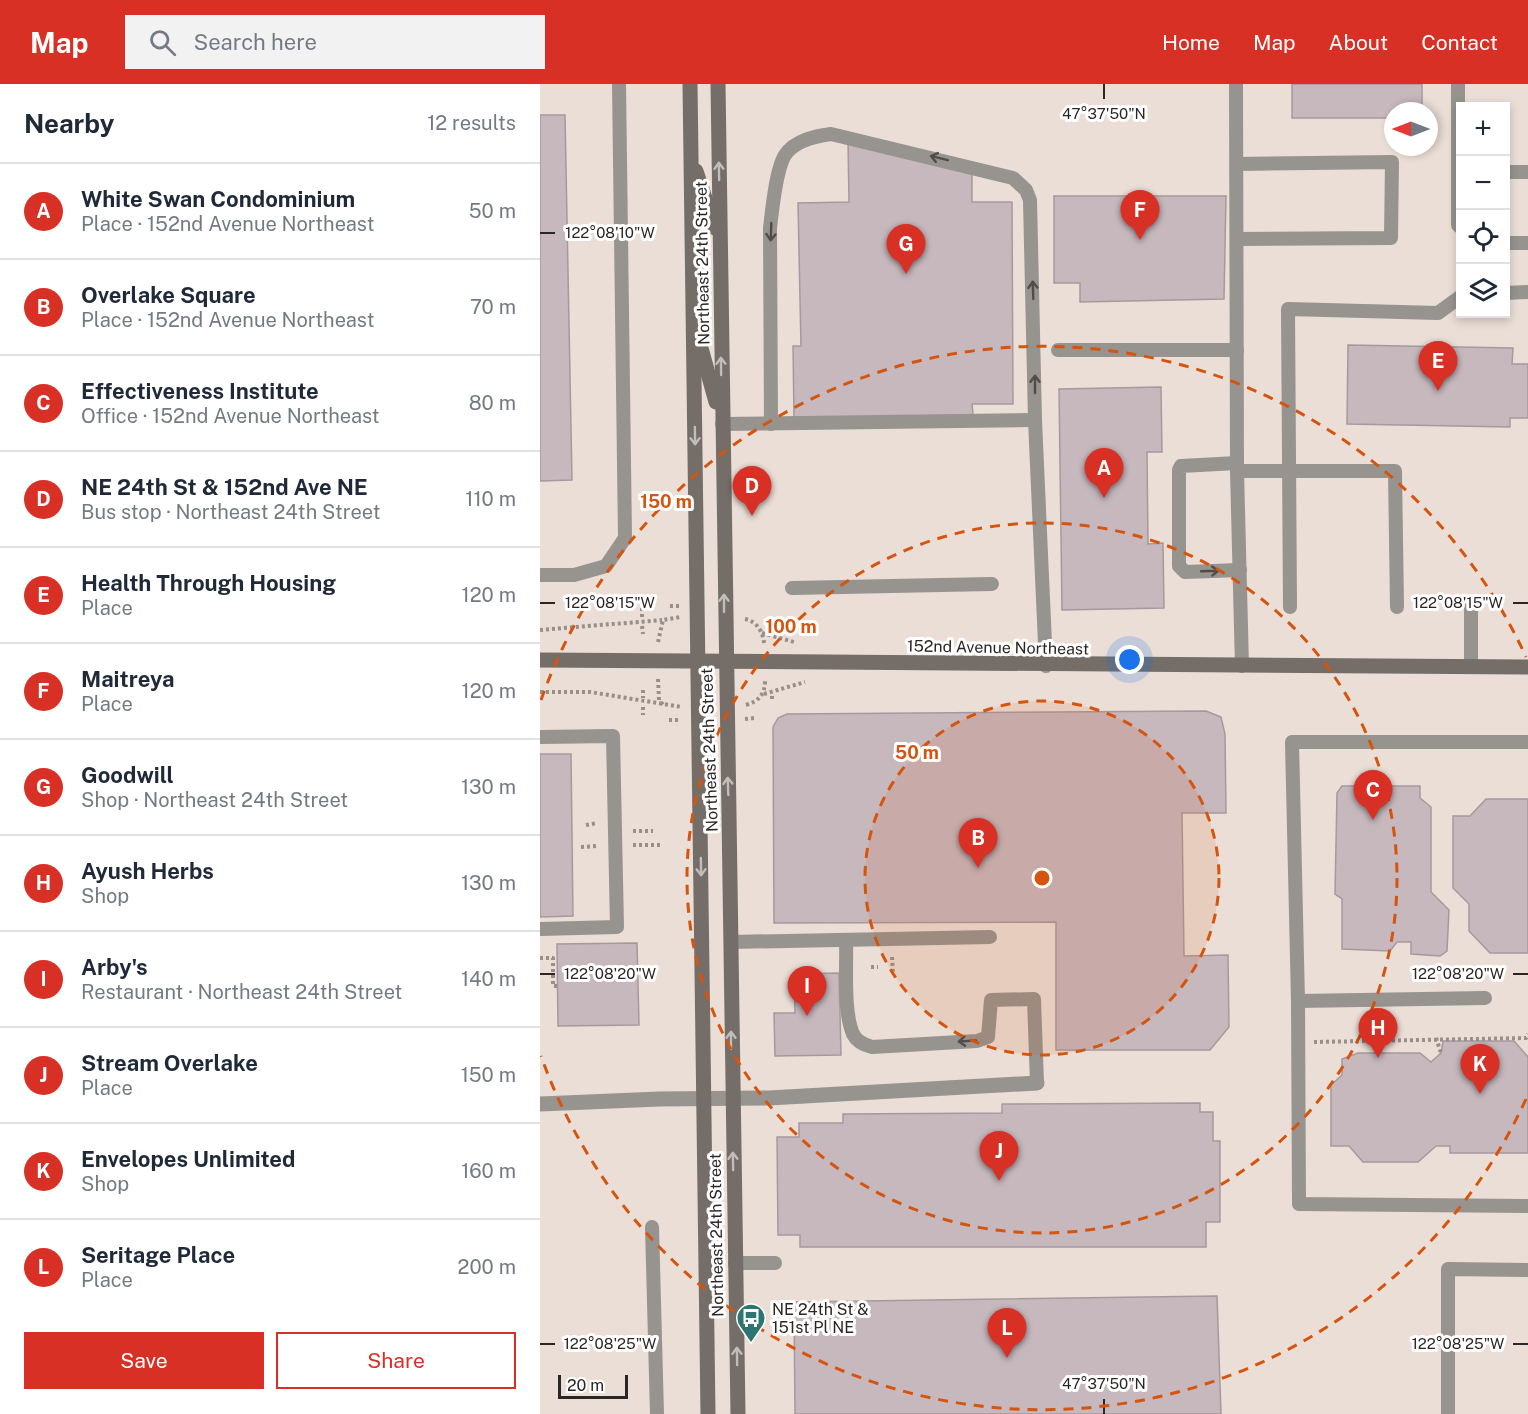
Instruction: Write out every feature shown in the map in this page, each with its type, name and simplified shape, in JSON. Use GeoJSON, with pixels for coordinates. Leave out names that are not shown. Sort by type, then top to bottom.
{"type":"FeatureCollection","features":[{"type":"Feature","properties":{"kind":"main road","name":"Northeast 24th Street"},"geometry":{"type":"LineString","coordinates":[[690,84],[697,662],[718,1099],[735,1263],[738,1414]]}},
{"type":"Feature","properties":{"kind":"main road","name":"Northeast 24th Street"},"geometry":{"type":"LineString","coordinates":[[708,1414],[718,1099],[731,942],[718,84]]}},
{"type":"Feature","properties":{"kind":"main road"},"geometry":{"type":"LineString","coordinates":[[691,156],[719,242]]}},
{"type":"Feature","properties":{"kind":"main road"},"geometry":{"type":"LineString","coordinates":[[693,321],[722,424]]}},
{"type":"Feature","properties":{"kind":"main road","name":"152nd Avenue Northeast"},"geometry":{"type":"LineString","coordinates":[[540,660],[1046,666],[1528,667]]}},
{"type":"Feature","properties":{"kind":"street"},"geometry":{"type":"LineString","coordinates":[[540,1104],[718,1099],[1037,1083]]}},
{"type":"Feature","properties":{"kind":"lane"},"geometry":{"type":"LineString","coordinates":[[540,575],[574,575],[606,566],[625,538],[619,84]]}},
{"type":"Feature","properties":{"kind":"lane"},"geometry":{"type":"LineString","coordinates":[[1236,84],[1238,467],[1242,666]]}},
{"type":"Feature","properties":{"kind":"lane"},"geometry":{"type":"LineString","coordinates":[[1458,84],[1459,156]]}},
{"type":"Feature","properties":{"kind":"lane"},"geometry":{"type":"LineString","coordinates":[[771,424],[770,228],[774,198],[785,155],[797,144],[814,136],[831,134],[1013,178],[1026,190],[1030,200],[1035,420],[1046,666]]}},
{"type":"Feature","properties":{"kind":"lane"},"geometry":{"type":"LineString","coordinates":[[1237,164],[1392,162],[1391,238],[1237,239]]}},
{"type":"Feature","properties":{"kind":"lane"},"geometry":{"type":"LineString","coordinates":[[1510,172],[1528,172]]}},
{"type":"Feature","properties":{"kind":"lane"},"geometry":{"type":"LineString","coordinates":[[1510,243],[1528,243]]}},
{"type":"Feature","properties":{"kind":"lane"},"geometry":{"type":"LineString","coordinates":[[1510,293],[1528,292]]}},
{"type":"Feature","properties":{"kind":"lane"},"geometry":{"type":"LineString","coordinates":[[1290,607],[1288,309],[1438,313],[1456,300]]}},
{"type":"Feature","properties":{"kind":"lane"},"geometry":{"type":"LineString","coordinates":[[1058,350],[1238,350]]}},
{"type":"Feature","properties":{"kind":"lane"},"geometry":{"type":"LineString","coordinates":[[722,424],[1035,420]]}},
{"type":"Feature","properties":{"kind":"lane"},"geometry":{"type":"LineString","coordinates":[[1240,570],[1185,572],[1181,569],[1179,470],[1184,464],[1288,471],[1395,471],[1397,607]]}},
{"type":"Feature","properties":{"kind":"lane"},"geometry":{"type":"LineString","coordinates":[[792,588],[992,584]]}},
{"type":"Feature","properties":{"kind":"lane"},"geometry":{"type":"LineString","coordinates":[[1471,605],[1471,667]]}},
{"type":"Feature","properties":{"kind":"lane"},"geometry":{"type":"LineString","coordinates":[[540,737],[613,736],[617,846],[617,927],[540,928]]}},
{"type":"Feature","properties":{"kind":"lane"},"geometry":{"type":"LineString","coordinates":[[1528,742],[1292,742],[1298,1001],[1299,1204],[1528,1206]]}},
{"type":"Feature","properties":{"kind":"lane"},"geometry":{"type":"LineString","coordinates":[[731,942],[990,937]]}},
{"type":"Feature","properties":{"kind":"lane"},"geometry":{"type":"LineString","coordinates":[[846,940],[848,1013],[853,1035],[861,1044],[872,1047],[977,1041],[988,1037],[991,1000],[1034,999],[1037,1083]]}},
{"type":"Feature","properties":{"kind":"lane"},"geometry":{"type":"LineString","coordinates":[[1298,1001],[1485,998]]}},
{"type":"Feature","properties":{"kind":"lane"},"geometry":{"type":"LineString","coordinates":[[652,1227],[657,1414]]}},
{"type":"Feature","properties":{"kind":"lane"},"geometry":{"type":"LineString","coordinates":[[735,1263],[775,1263]]}},
{"type":"Feature","properties":{"kind":"lane"},"geometry":{"type":"LineString","coordinates":[[1448,1414],[1448,1269],[1528,1270]]}},
{"type":"Feature","properties":{"kind":"path"},"geometry":{"type":"LineString","coordinates":[[670,606],[680,606]]}},
{"type":"Feature","properties":{"kind":"path"},"geometry":{"type":"LineString","coordinates":[[642,608],[642,618]]}},
{"type":"Feature","properties":{"kind":"path"},"geometry":{"type":"LineString","coordinates":[[540,630],[676,617]]}},
{"type":"Feature","properties":{"kind":"path"},"geometry":{"type":"LineString","coordinates":[[743,618],[753,621],[764,639]]}},
{"type":"Feature","properties":{"kind":"path"},"geometry":{"type":"LineString","coordinates":[[659,633],[663,620]]}},
{"type":"Feature","properties":{"kind":"path"},"geometry":{"type":"LineString","coordinates":[[642,626],[642,634]]}},
{"type":"Feature","properties":{"kind":"path"},"geometry":{"type":"LineString","coordinates":[[772,683],[772,688]]}},
{"type":"Feature","properties":{"kind":"path"},"geometry":{"type":"LineString","coordinates":[[744,706],[755,702],[765,688]]}},
{"type":"Feature","properties":{"kind":"path"},"geometry":{"type":"LineString","coordinates":[[658,689],[659,700],[664,706]]}},
{"type":"Feature","properties":{"kind":"path"},"geometry":{"type":"LineString","coordinates":[[642,690],[642,698]]}},
{"type":"Feature","properties":{"kind":"path"},"geometry":{"type":"LineString","coordinates":[[540,692],[590,692],[676,707]]}},
{"type":"Feature","properties":{"kind":"path"},"geometry":{"type":"LineString","coordinates":[[772,696],[772,702]]}},
{"type":"Feature","properties":{"kind":"path"},"geometry":{"type":"LineString","coordinates":[[642,707],[642,715]]}},
{"type":"Feature","properties":{"kind":"path"},"geometry":{"type":"LineString","coordinates":[[744,719],[755,718]]}},
{"type":"Feature","properties":{"kind":"path"},"geometry":{"type":"LineString","coordinates":[[669,720],[678,720]]}},
{"type":"Feature","properties":{"kind":"path"},"geometry":{"type":"LineString","coordinates":[[630,831],[653,831]]}},
{"type":"Feature","properties":{"kind":"path"},"geometry":{"type":"LineString","coordinates":[[630,845],[663,845]]}},
{"type":"Feature","properties":{"kind":"path"},"geometry":{"type":"LineString","coordinates":[[581,847],[603,846]]}},
{"type":"Feature","properties":{"kind":"path"},"geometry":{"type":"LineString","coordinates":[[892,954],[893,974]]}},
{"type":"Feature","properties":{"kind":"path"},"geometry":{"type":"LineString","coordinates":[[540,958],[553,958],[553,986],[557,986]]}},
{"type":"Feature","properties":{"kind":"path"},"geometry":{"type":"LineString","coordinates":[[871,967],[878,967]]}},
{"type":"Feature","properties":{"kind":"path"},"geometry":{"type":"LineString","coordinates":[[1436,1038],[1441,1053]]}},
{"type":"Feature","properties":{"kind":"path"},"geometry":{"type":"LineString","coordinates":[[1298,1042],[1527,1038]]}},
{"type":"Feature","properties":{"kind":"building"},"geometry":{"type":"Polygon","coordinates":[[[1292,84],[1422,84],[1422,102],[1384,102],[1384,118],[1292,118],[1292,84]]]}},
{"type":"Feature","properties":{"kind":"building"},"geometry":{"type":"Polygon","coordinates":[[[540,115],[565,115],[572,480],[540,481],[540,115]]]}},
{"type":"Feature","properties":{"kind":"building"},"geometry":{"type":"Polygon","coordinates":[[[848,141],[972,173],[972,202],[1012,202],[1013,404],[972,404],[973,415],[794,418],[793,346],[801,346],[798,203],[849,202],[848,141]]]}},
{"type":"Feature","properties":{"kind":"building"},"geometry":{"type":"Polygon","coordinates":[[[1054,196],[1226,196],[1224,299],[1080,302],[1080,283],[1054,283],[1054,196]]]}},
{"type":"Feature","properties":{"kind":"building"},"geometry":{"type":"Polygon","coordinates":[[[1348,345],[1513,348],[1512,364],[1528,364],[1528,418],[1510,418],[1510,427],[1347,424],[1348,345]]]}},
{"type":"Feature","properties":{"kind":"building"},"geometry":{"type":"Polygon","coordinates":[[[1161,387],[1162,452],[1147,452],[1148,544],[1163,543],[1164,608],[1062,610],[1059,389],[1161,387]]]}},
{"type":"Feature","properties":{"kind":"building"},"geometry":{"type":"Polygon","coordinates":[[[1206,711],[1221,717],[1225,734],[1226,813],[1182,813],[1184,956],[1228,955],[1229,1027],[1210,1050],[1056,1050],[1056,922],[774,923],[773,727],[778,718],[787,714],[1206,711]]]}},
{"type":"Feature","properties":{"kind":"building"},"geometry":{"type":"Polygon","coordinates":[[[540,754],[571,754],[573,916],[540,917],[540,754]]]}},
{"type":"Feature","properties":{"kind":"building"},"geometry":{"type":"Polygon","coordinates":[[[1342,786],[1420,786],[1420,798],[1431,807],[1431,892],[1449,910],[1447,951],[1440,956],[1411,954],[1411,942],[1397,942],[1390,951],[1342,949],[1342,899],[1335,894],[1337,793],[1342,786]]]}},
{"type":"Feature","properties":{"kind":"building"},"geometry":{"type":"Polygon","coordinates":[[[1486,799],[1528,799],[1528,953],[1490,953],[1469,931],[1469,904],[1453,888],[1453,816],[1470,816],[1486,799]]]}},
{"type":"Feature","properties":{"kind":"building"},"geometry":{"type":"Polygon","coordinates":[[[637,943],[639,1025],[558,1026],[557,944],[637,943]]]}},
{"type":"Feature","properties":{"kind":"building"},"geometry":{"type":"Polygon","coordinates":[[[839,973],[841,1055],[775,1056],[774,1013],[795,1013],[794,974],[839,973]]]}},
{"type":"Feature","properties":{"kind":"building"},"geometry":{"type":"Polygon","coordinates":[[[1443,1041],[1514,1041],[1528,1057],[1528,1153],[1450,1153],[1450,1146],[1436,1146],[1418,1162],[1363,1162],[1349,1146],[1331,1146],[1331,1085],[1342,1075],[1342,1059],[1358,1053],[1420,1053],[1431,1062],[1441,1053],[1443,1041]]]}},
{"type":"Feature","properties":{"kind":"building"},"geometry":{"type":"Polygon","coordinates":[[[1200,1103],[1200,1112],[1213,1112],[1213,1141],[1220,1141],[1220,1222],[1206,1222],[1206,1247],[800,1247],[800,1235],[778,1235],[777,1137],[799,1137],[799,1123],[843,1123],[843,1114],[1002,1113],[1002,1104],[1200,1103]]]}},
{"type":"Feature","properties":{"kind":"building"},"geometry":{"type":"Polygon","coordinates":[[[1217,1296],[1221,1414],[795,1414],[794,1302],[1217,1296]]]}},
{"type":"Feature","properties":{"kind":"place","name":"Maitreya"},"geometry":{"type":"Point","coordinates":[1140,240]}},
{"type":"Feature","properties":{"kind":"place","name":"Goodwill"},"geometry":{"type":"Point","coordinates":[906,274]}},
{"type":"Feature","properties":{"kind":"place","name":"Health Through Housing"},"geometry":{"type":"Point","coordinates":[1438,391]}},
{"type":"Feature","properties":{"kind":"place","name":"White Swan Condominium"},"geometry":{"type":"Point","coordinates":[1104,498]}},
{"type":"Feature","properties":{"kind":"place","name":"NE 24th St & 152nd Ave NE"},"geometry":{"type":"Point","coordinates":[752,516]}},
{"type":"Feature","properties":{"kind":"place","name":"Effectiveness Institute"},"geometry":{"type":"Point","coordinates":[1373,820]}},
{"type":"Feature","properties":{"kind":"place","name":"Overlake Square"},"geometry":{"type":"Point","coordinates":[978,868]}},
{"type":"Feature","properties":{"kind":"place","name":"Arby's"},"geometry":{"type":"Point","coordinates":[807,1016]}},
{"type":"Feature","properties":{"kind":"place","name":"Ayush Herbs"},"geometry":{"type":"Point","coordinates":[1378,1058]}},
{"type":"Feature","properties":{"kind":"place","name":"Envelopes Unlimited"},"geometry":{"type":"Point","coordinates":[1480,1094]}},
{"type":"Feature","properties":{"kind":"place","name":"Stream Overlake"},"geometry":{"type":"Point","coordinates":[999,1181]}},
{"type":"Feature","properties":{"kind":"place","name":"NE 24th St & 151st Pl NE"},"geometry":{"type":"Point","coordinates":[751,1344]}},
{"type":"Feature","properties":{"kind":"place","name":"Seritage Place"},"geometry":{"type":"Point","coordinates":[1007,1358]}}]}
